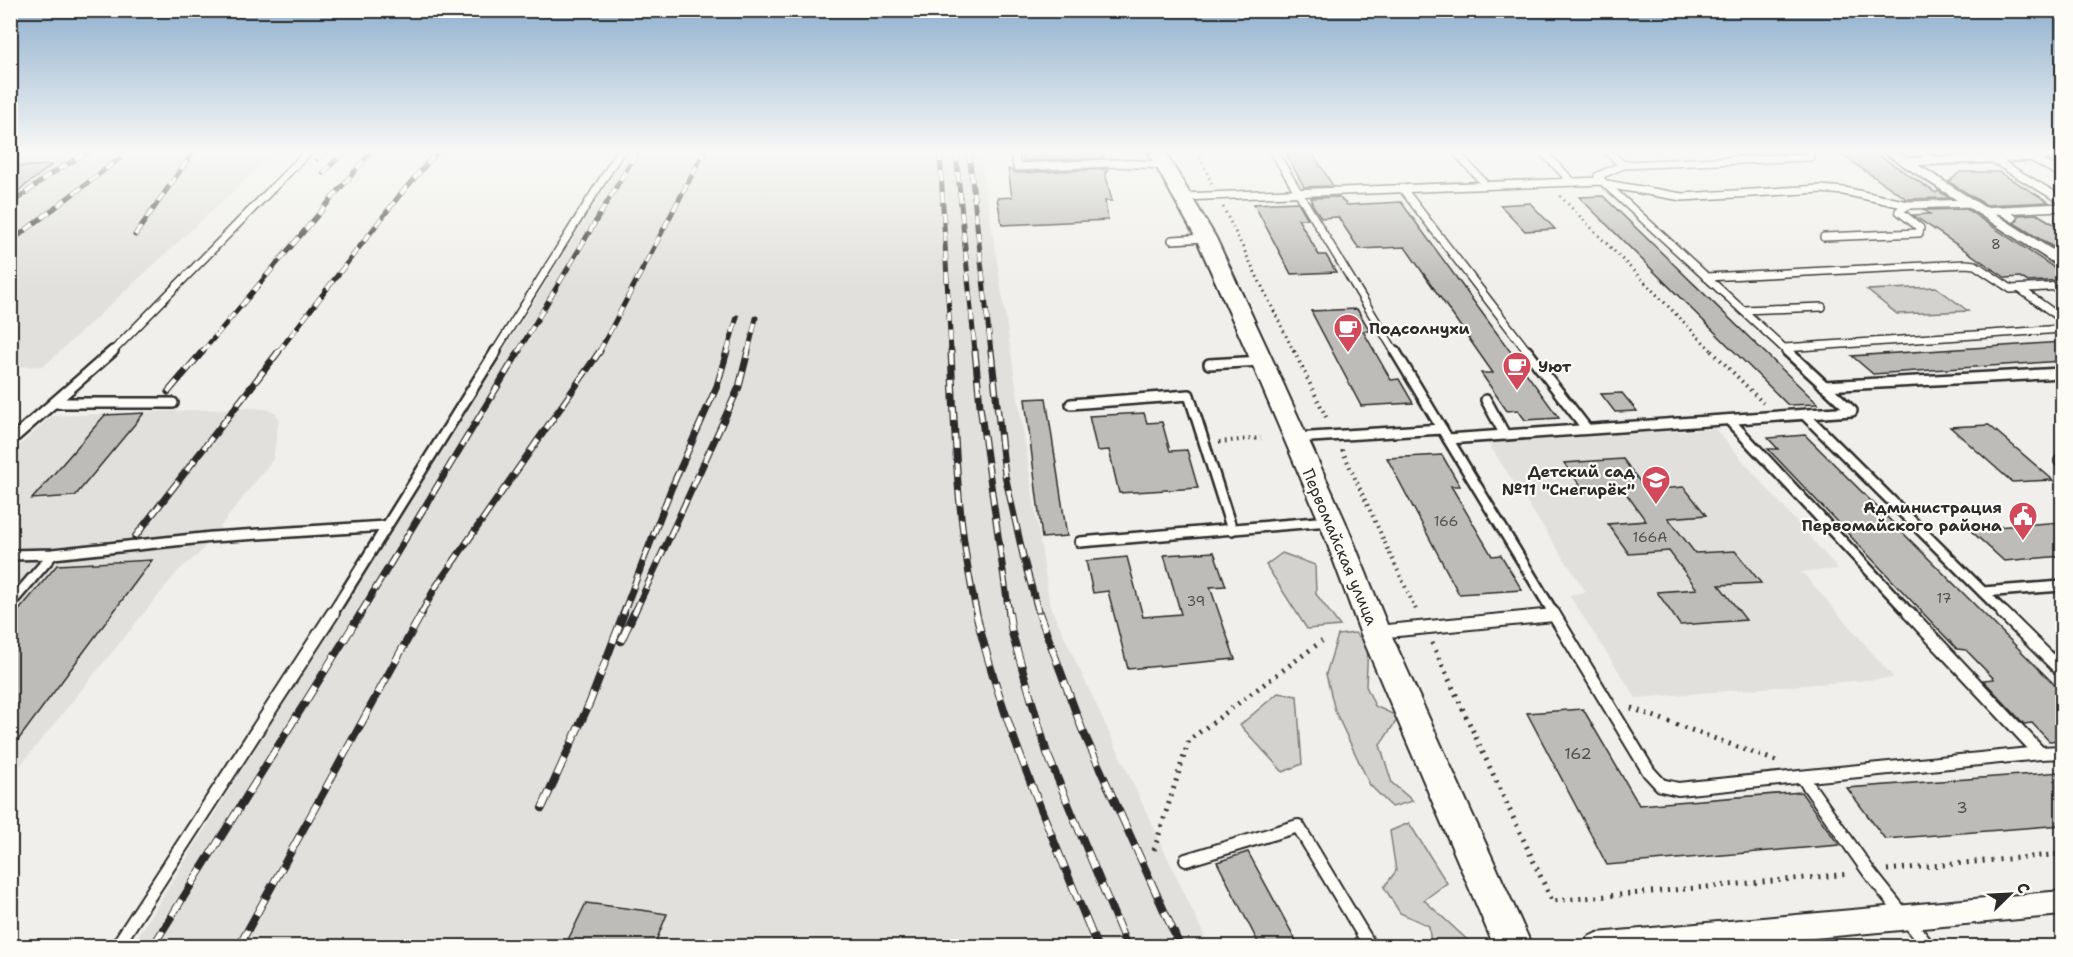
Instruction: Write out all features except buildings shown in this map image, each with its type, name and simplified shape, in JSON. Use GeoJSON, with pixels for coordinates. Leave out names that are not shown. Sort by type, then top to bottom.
{"type":"FeatureCollection","features":[{"type":"Feature","properties":{"kind":"main road","name":"Первомайская улица"},"geometry":{"type":"LineString","coordinates":[[1182,197],[1206,238],[1262,361],[1332,521],[1375,632],[1513,946]]}},
{"type":"Feature","properties":{"kind":"street"},"geometry":{"type":"LineString","coordinates":[[1960,197],[2062,262]]}},
{"type":"Feature","properties":{"kind":"street"},"geometry":{"type":"LineString","coordinates":[[1597,946],[2062,903]]}},
{"type":"Feature","properties":{"kind":"lane"},"geometry":{"type":"LineString","coordinates":[[10,441],[140,326],[265,197]]}},
{"type":"Feature","properties":{"kind":"lane"},"geometry":{"type":"LineString","coordinates":[[117,946],[317,639],[592,197]]}},
{"type":"Feature","properties":{"kind":"lane"},"geometry":{"type":"LineString","coordinates":[[1182,197],[1194,197]]}},
{"type":"Feature","properties":{"kind":"lane"},"geometry":{"type":"LineString","coordinates":[[1299,197],[1649,772],[1661,785],[1678,789],[2062,752]]}},
{"type":"Feature","properties":{"kind":"lane"},"geometry":{"type":"LineString","coordinates":[[1408,197],[1587,429]]}},
{"type":"Feature","properties":{"kind":"lane"},"geometry":{"type":"LineString","coordinates":[[1294,438],[1445,434],[1505,435],[1852,411],[1619,197]]}},
{"type":"Feature","properties":{"kind":"lane"},"geometry":{"type":"LineString","coordinates":[[1870,197],[1908,205],[2000,210],[2062,207]]}},
{"type":"Feature","properties":{"kind":"lane"},"geometry":{"type":"LineString","coordinates":[[1824,237],[1919,233],[1920,228],[1899,211],[1908,205]]}},
{"type":"Feature","properties":{"kind":"lane"},"geometry":{"type":"LineString","coordinates":[[2000,210],[2013,218]]}},
{"type":"Feature","properties":{"kind":"lane"},"geometry":{"type":"LineString","coordinates":[[1172,240],[1206,238]]}},
{"type":"Feature","properties":{"kind":"lane"},"geometry":{"type":"LineString","coordinates":[[1707,277],[1966,264],[1975,265],[2011,289],[2062,286]]}},
{"type":"Feature","properties":{"kind":"lane"},"geometry":{"type":"LineString","coordinates":[[2020,289],[2062,319]]}},
{"type":"Feature","properties":{"kind":"lane"},"geometry":{"type":"LineString","coordinates":[[1743,310],[1822,307]]}},
{"type":"Feature","properties":{"kind":"lane"},"geometry":{"type":"LineString","coordinates":[[1784,348],[2062,328]]}},
{"type":"Feature","properties":{"kind":"lane"},"geometry":{"type":"LineString","coordinates":[[1209,364],[1262,361]]}},
{"type":"Feature","properties":{"kind":"lane"},"geometry":{"type":"LineString","coordinates":[[1824,386],[2062,373]]}},
{"type":"Feature","properties":{"kind":"lane"},"geometry":{"type":"LineString","coordinates":[[1071,404],[1188,395],[1232,530]]}},
{"type":"Feature","properties":{"kind":"lane"},"geometry":{"type":"LineString","coordinates":[[1486,400],[1505,435]]}},
{"type":"Feature","properties":{"kind":"lane"},"geometry":{"type":"LineString","coordinates":[[54,403],[173,403]]}},
{"type":"Feature","properties":{"kind":"lane"},"geometry":{"type":"LineString","coordinates":[[1804,414],[2062,671]]}},
{"type":"Feature","properties":{"kind":"lane"},"geometry":{"type":"LineString","coordinates":[[1729,420],[2040,753]]}},
{"type":"Feature","properties":{"kind":"lane"},"geometry":{"type":"LineString","coordinates":[[1080,542],[1332,521]]}},
{"type":"Feature","properties":{"kind":"lane"},"geometry":{"type":"LineString","coordinates":[[10,555],[53,554],[212,537],[386,526]]}},
{"type":"Feature","properties":{"kind":"lane"},"geometry":{"type":"LineString","coordinates":[[10,604],[53,554]]}},
{"type":"Feature","properties":{"kind":"lane"},"geometry":{"type":"LineString","coordinates":[[1983,592],[2062,586]]}},
{"type":"Feature","properties":{"kind":"lane"},"geometry":{"type":"LineString","coordinates":[[1375,632],[1554,615]]}},
{"type":"Feature","properties":{"kind":"lane"},"geometry":{"type":"LineString","coordinates":[[1803,778],[1869,872],[1928,946]]}},
{"type":"Feature","properties":{"kind":"lane"},"geometry":{"type":"LineString","coordinates":[[1186,860],[1298,826],[1370,946]]}},
{"type":"Feature","properties":{"kind":"path"},"geometry":{"type":"LineString","coordinates":[[1217,197],[1336,437],[1552,901],[2062,854]]}},
{"type":"Feature","properties":{"kind":"path"},"geometry":{"type":"LineString","coordinates":[[1560,197],[1776,416]]}},
{"type":"Feature","properties":{"kind":"path"},"geometry":{"type":"LineString","coordinates":[[1205,443],[1261,438]]}},
{"type":"Feature","properties":{"kind":"path"},"geometry":{"type":"LineString","coordinates":[[1154,850],[1189,740],[1322,641]]}},
{"type":"Feature","properties":{"kind":"path"},"geometry":{"type":"LineString","coordinates":[[1605,699],[1816,776]]}},
{"type":"Feature","properties":{"kind":"shaded area"},"geometry":{"type":"Polygon","coordinates":[[[10,197],[228,197],[44,366],[11,367],[10,197]]]}},
{"type":"Feature","properties":{"kind":"shaded area"},"geometry":{"type":"Polygon","coordinates":[[[599,197],[987,197],[1050,606],[1209,946],[132,946],[599,197]]]}},
{"type":"Feature","properties":{"kind":"shaded area"},"geometry":{"type":"Polygon","coordinates":[[[1936,287],[1968,311],[1897,314],[1867,290],[1936,287]]]}},
{"type":"Feature","properties":{"kind":"shaded area"},"geometry":{"type":"Polygon","coordinates":[[[266,409],[276,413],[279,419],[273,459],[199,554],[179,570],[11,777],[11,454],[51,416],[266,409]]]}},
{"type":"Feature","properties":{"kind":"shaded area","name":"Детский сад №11 \"Снегирёк\""},"geometry":{"type":"Polygon","coordinates":[[[1715,429],[1838,569],[1802,572],[1894,678],[1636,698],[1569,595],[1586,592],[1488,443],[1715,429]]]}},
{"type":"Feature","properties":{"kind":"shaded area"},"geometry":{"type":"Polygon","coordinates":[[[1282,553],[1315,565],[1316,594],[1340,626],[1307,629],[1266,565],[1282,553]]]}},
{"type":"Feature","properties":{"kind":"shaded area"},"geometry":{"type":"Polygon","coordinates":[[[1355,633],[1368,645],[1366,686],[1375,706],[1399,717],[1380,745],[1392,783],[1413,801],[1392,807],[1370,785],[1335,711],[1326,674],[1338,635],[1355,633]]]}},
{"type":"Feature","properties":{"kind":"shaded area"},"geometry":{"type":"Polygon","coordinates":[[[1278,693],[1297,696],[1302,764],[1283,772],[1240,725],[1278,693]]]}},
{"type":"Feature","properties":{"kind":"shaded area"},"geometry":{"type":"Polygon","coordinates":[[[1409,823],[1447,883],[1424,900],[1474,946],[1431,946],[1429,926],[1400,913],[1384,887],[1396,871],[1390,831],[1409,823]]]}},
{"type":"Feature","properties":{"kind":"railway"},"geometry":{"type":"LineString","coordinates":[[10,205],[21,197]]}},
{"type":"Feature","properties":{"kind":"railway"},"geometry":{"type":"LineString","coordinates":[[10,242],[69,197]]}},
{"type":"Feature","properties":{"kind":"railway"},"geometry":{"type":"LineString","coordinates":[[135,235],[162,197]]}},
{"type":"Feature","properties":{"kind":"railway"},"geometry":{"type":"LineString","coordinates":[[202,352],[333,197]]}},
{"type":"Feature","properties":{"kind":"railway"},"geometry":{"type":"LineString","coordinates":[[278,352],[398,197]]}},
{"type":"Feature","properties":{"kind":"railway"},"geometry":{"type":"LineString","coordinates":[[518,352],[610,197]]}},
{"type":"Feature","properties":{"kind":"railway"},"geometry":{"type":"LineString","coordinates":[[599,352],[681,197]]}},
{"type":"Feature","properties":{"kind":"railway"},"geometry":{"type":"LineString","coordinates":[[942,197],[951,352]]}},
{"type":"Feature","properties":{"kind":"railway"},"geometry":{"type":"LineString","coordinates":[[960,197],[975,352]]}},
{"type":"Feature","properties":{"kind":"railway"},"geometry":{"type":"LineString","coordinates":[[974,197],[991,352]]}},
{"type":"Feature","properties":{"kind":"railway"},"geometry":{"type":"LineString","coordinates":[[727,352],[737,317]]}},
{"type":"Feature","properties":{"kind":"railway"},"geometry":{"type":"LineString","coordinates":[[748,352],[756,318]]}},
{"type":"Feature","properties":{"kind":"railway"},"geometry":{"type":"LineString","coordinates":[[168,392],[203,351]]}},
{"type":"Feature","properties":{"kind":"railway"},"geometry":{"type":"LineString","coordinates":[[135,537],[279,351]]}},
{"type":"Feature","properties":{"kind":"railway"},"geometry":{"type":"LineString","coordinates":[[360,614],[519,351]]}},
{"type":"Feature","properties":{"kind":"railway"},"geometry":{"type":"LineString","coordinates":[[421,614],[435,588],[600,351]]}},
{"type":"Feature","properties":{"kind":"railway"},"geometry":{"type":"LineString","coordinates":[[623,614],[671,489],[717,386],[727,351]]}},
{"type":"Feature","properties":{"kind":"railway"},"geometry":{"type":"LineString","coordinates":[[634,614],[739,387],[748,351]]}},
{"type":"Feature","properties":{"kind":"railway"},"geometry":{"type":"LineString","coordinates":[[951,351],[961,516],[977,614]]}},
{"type":"Feature","properties":{"kind":"railway"},"geometry":{"type":"LineString","coordinates":[[975,351],[980,406],[1009,614]]}},
{"type":"Feature","properties":{"kind":"railway"},"geometry":{"type":"LineString","coordinates":[[991,351],[1005,475],[1039,614]]}},
{"type":"Feature","properties":{"kind":"railway"},"geometry":{"type":"LineString","coordinates":[[153,946],[361,613]]}},
{"type":"Feature","properties":{"kind":"railway"},"geometry":{"type":"LineString","coordinates":[[239,946],[422,613]]}},
{"type":"Feature","properties":{"kind":"railway"},"geometry":{"type":"LineString","coordinates":[[542,808],[590,702],[624,613]]}},
{"type":"Feature","properties":{"kind":"railway"},"geometry":{"type":"LineString","coordinates":[[621,641],[634,613]]}},
{"type":"Feature","properties":{"kind":"railway"},"geometry":{"type":"LineString","coordinates":[[976,613],[987,656],[1015,740],[1046,823],[1097,946]]}},
{"type":"Feature","properties":{"kind":"railway"},"geometry":{"type":"LineString","coordinates":[[1009,613],[1012,633],[1047,753],[1127,946]]}},
{"type":"Feature","properties":{"kind":"railway"},"geometry":{"type":"LineString","coordinates":[[1039,613],[1082,729],[1180,946]]}},
{"type":"Feature","properties":{"kind":"place","name":"Подсолнухи"},"geometry":{"type":"Point","coordinates":[1348,354]}},
{"type":"Feature","properties":{"kind":"place","name":"Уют"},"geometry":{"type":"Point","coordinates":[1517,392]}},
{"type":"Feature","properties":{"kind":"place","name":"Детский сад №11 \"Снегирёк\""},"geometry":{"type":"Point","coordinates":[1656,506]}},
{"type":"Feature","properties":{"kind":"place","name":"Администрация Первомайского района"},"geometry":{"type":"Point","coordinates":[2023,542]}}]}
